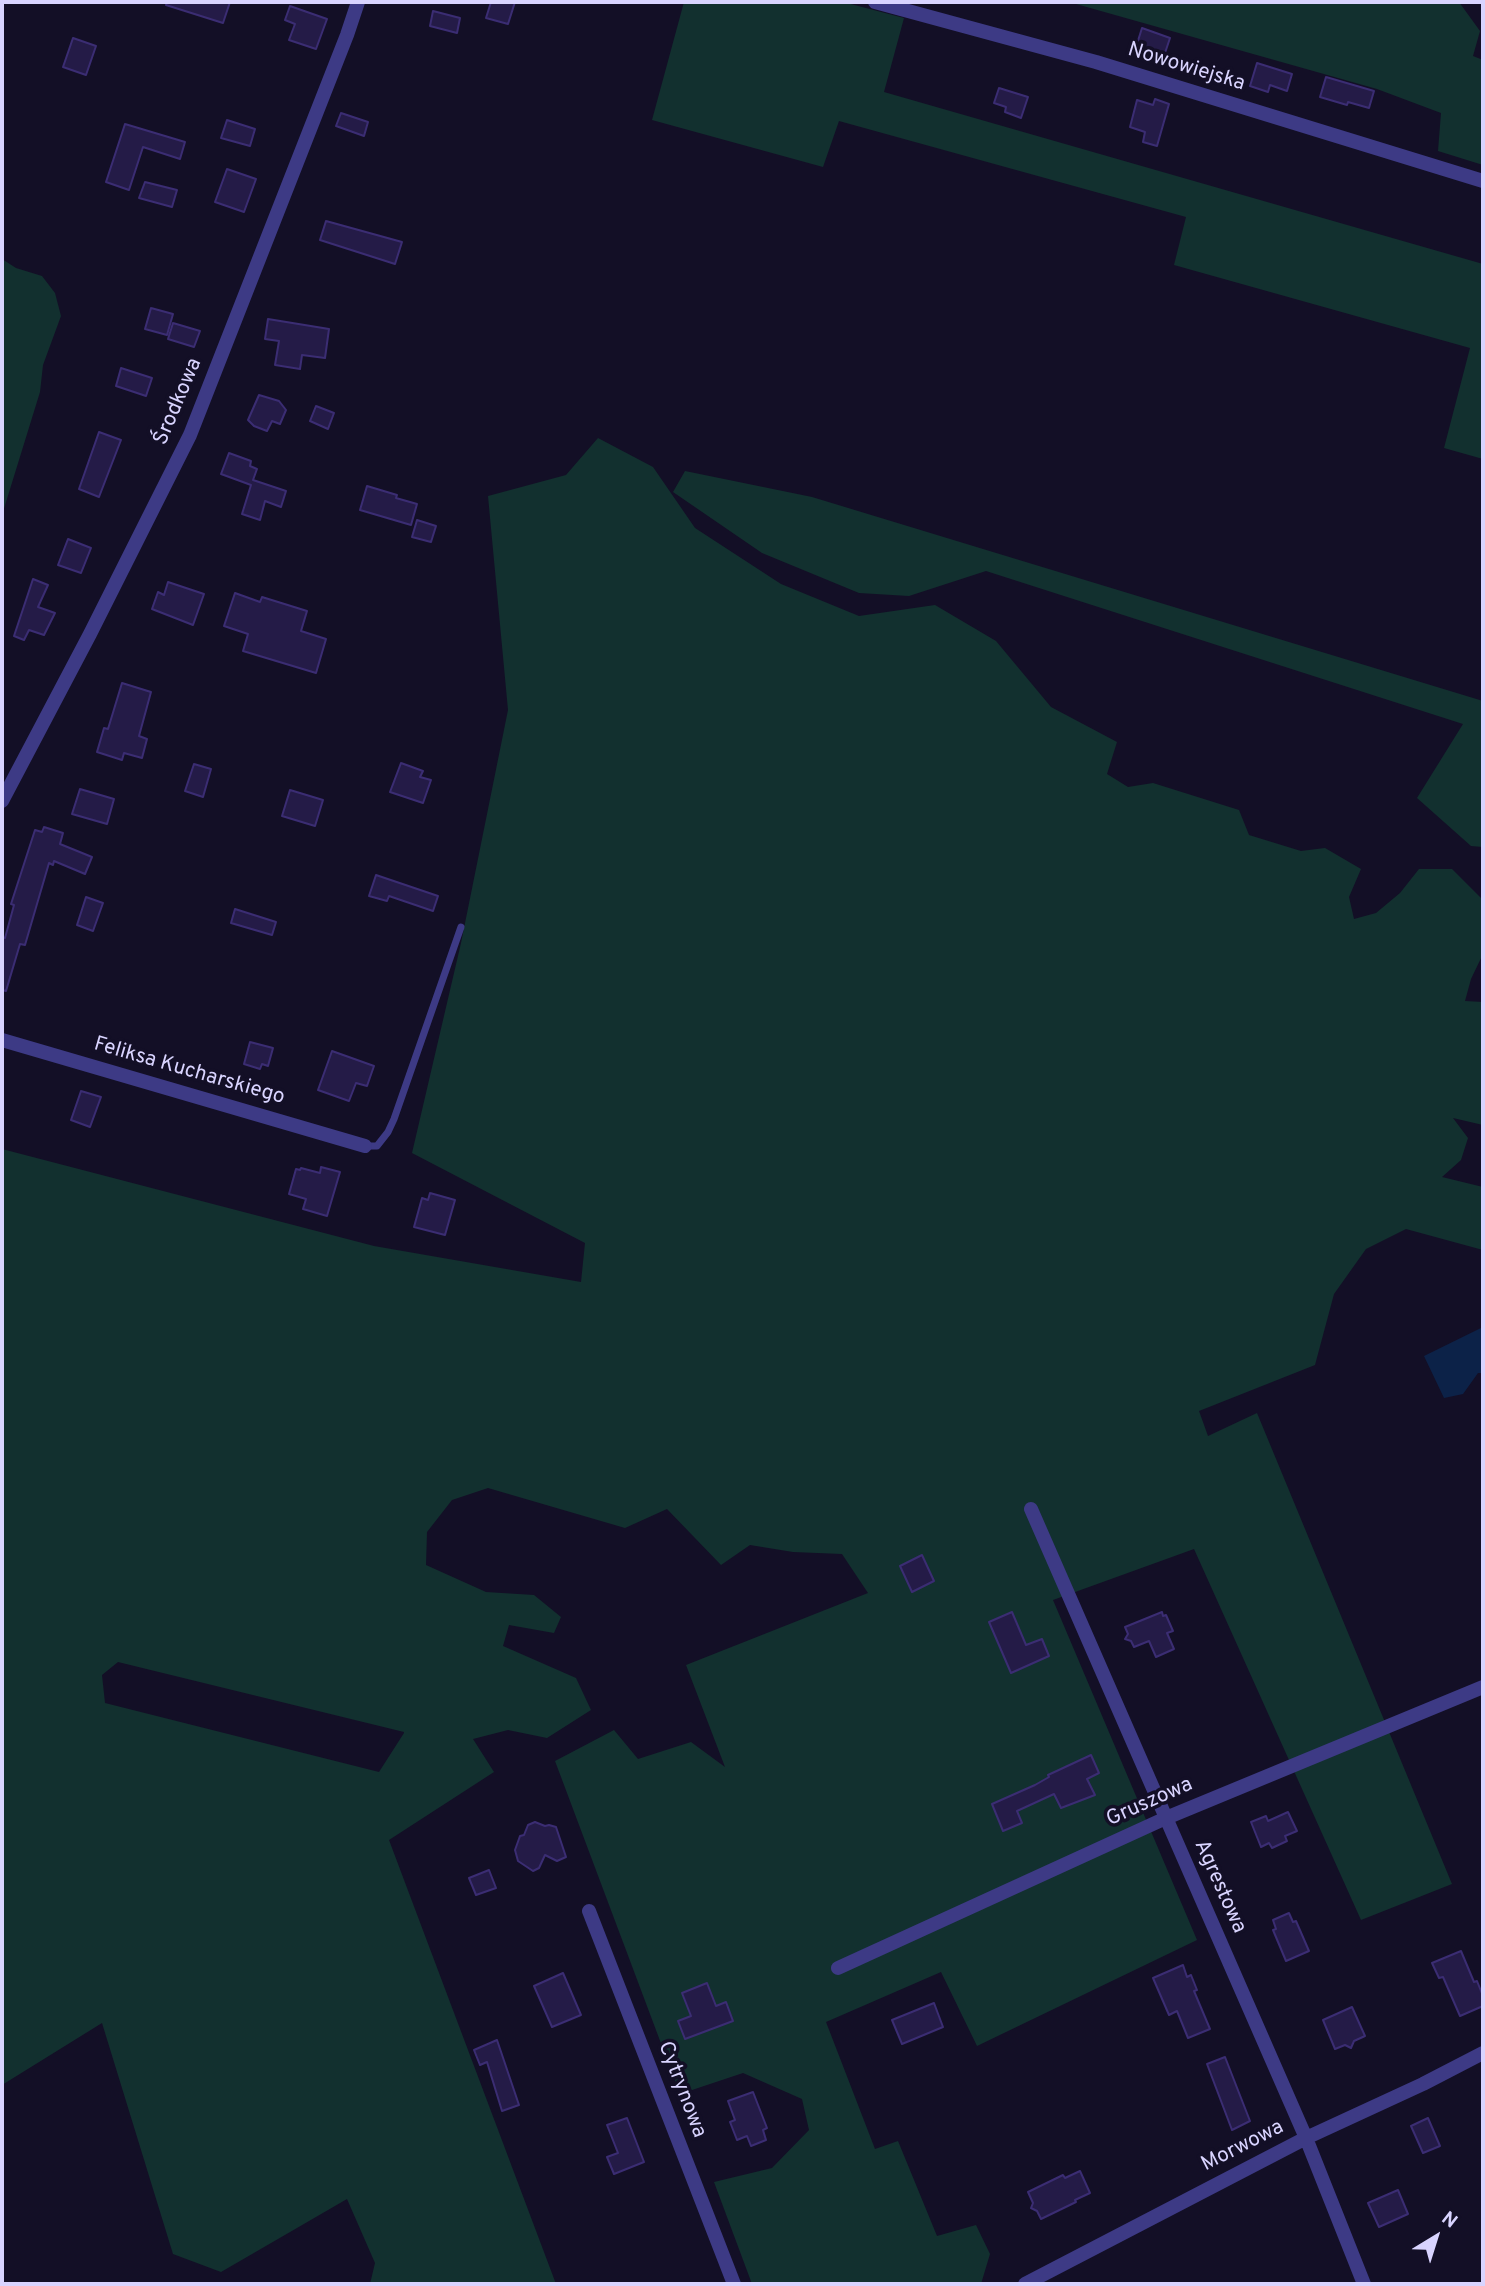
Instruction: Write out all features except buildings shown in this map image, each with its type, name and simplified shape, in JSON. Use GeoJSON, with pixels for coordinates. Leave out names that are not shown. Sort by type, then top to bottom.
{"type":"FeatureCollection","features":[{"type":"Feature","properties":{"kind":"street","name":"Środkowa"},"geometry":{"type":"LineString","coordinates":[[2,801],[190,435],[343,47],[358,2]]}},
{"type":"Feature","properties":{"kind":"street","name":"Nowowiejska"},"geometry":{"type":"LineString","coordinates":[[875,2],[1096,62],[1483,181]]}},
{"type":"Feature","properties":{"kind":"street","name":"Feliksa Kucharskiego"},"geometry":{"type":"LineString","coordinates":[[2,1040],[365,1146]]}},
{"type":"Feature","properties":{"kind":"street","name":"Agrestowa"},"geometry":{"type":"LineString","coordinates":[[1031,1509],[1306,2138],[1364,2284]]}},
{"type":"Feature","properties":{"kind":"street","name":"Gruszowa"},"geometry":{"type":"LineString","coordinates":[[838,1968],[1166,1818],[1483,1687]]}},
{"type":"Feature","properties":{"kind":"street","name":"Cytrynowa"},"geometry":{"type":"LineString","coordinates":[[589,1911],[734,2284]]}},
{"type":"Feature","properties":{"kind":"street","name":"Morwowa"},"geometry":{"type":"LineString","coordinates":[[1025,2284],[1306,2138],[1483,2053]]}},
{"type":"Feature","properties":{"kind":"lane"},"geometry":{"type":"LineString","coordinates":[[365,1146],[377,1146],[391,1126],[461,927]]}},
{"type":"Feature","properties":{"kind":"green space"},"geometry":{"type":"Polygon","coordinates":[[[684,2],[843,2],[904,18],[884,92],[1483,264],[1483,459],[1444,448],[1470,348],[1174,265],[1186,217],[839,121],[823,167],[652,120],[684,2]]]}},
{"type":"Feature","properties":{"kind":"green space"},"geometry":{"type":"Polygon","coordinates":[[[1069,2],[1459,2],[1480,31],[1473,56],[1483,60],[1483,165],[1438,151],[1441,113],[1377,89],[1069,2]]]}},
{"type":"Feature","properties":{"kind":"green space"},"geometry":{"type":"Polygon","coordinates":[[[2,259],[16,268],[42,276],[55,293],[61,316],[43,365],[40,392],[2,515],[2,259]]]}},
{"type":"Feature","properties":{"kind":"green space"},"geometry":{"type":"Polygon","coordinates":[[[598,438],[653,467],[695,528],[781,584],[859,616],[935,605],[996,641],[1051,707],[1117,742],[1107,774],[1128,787],[1153,783],[1239,810],[1249,835],[1301,851],[1325,848],[1361,869],[1349,897],[1354,919],[1376,913],[1400,893],[1419,869],[1452,869],[1483,900],[1483,954],[1471,979],[1465,1001],[1483,1002],[1483,1125],[1453,1118],[1468,1138],[1461,1160],[1442,1177],[1483,1187],[1483,1250],[1406,1229],[1366,1249],[1334,1294],[1315,1365],[1199,1411],[1208,1436],[1257,1413],[1452,1884],[1361,1920],[1194,1549],[1053,1600],[1197,1940],[977,2046],[941,1972],[826,2022],[875,2149],[898,2141],[937,2236],[976,2225],[990,2254],[981,2284],[752,2284],[714,2182],[772,2168],[809,2130],[802,2099],[743,2073],[680,2094],[555,1761],[614,1730],[638,1759],[691,1742],[725,1767],[686,1665],[868,1593],[842,1554],[793,1552],[750,1545],[721,1565],[667,1509],[625,1528],[488,1488],[452,1500],[427,1532],[426,1565],[486,1592],[534,1595],[561,1617],[554,1633],[509,1625],[503,1646],[576,1678],[591,1710],[547,1738],[508,1730],[473,1739],[494,1772],[389,1840],[556,2284],[370,2284],[375,2263],[347,2199],[221,2272],[173,2254],[102,2023],[2,2085],[2,1149],[374,1246],[581,1282],[585,1243],[412,1153],[461,943],[508,710],[488,496],[566,475],[598,438]],[[118,1662],[102,1675],[105,1703],[379,1772],[404,1732],[118,1662]]]}},
{"type":"Feature","properties":{"kind":"green space"},"geometry":{"type":"Polygon","coordinates":[[[685,471],[812,497],[1483,701],[1483,847],[1471,846],[1417,798],[1463,724],[986,571],[909,596],[859,593],[762,553],[673,492],[685,471]]]}},
{"type":"Feature","properties":{"kind":"water"},"geometry":{"type":"Polygon","coordinates":[[[1483,1327],[1483,1373],[1478,1373],[1463,1394],[1444,1398],[1424,1356],[1483,1327]]]}}]}
